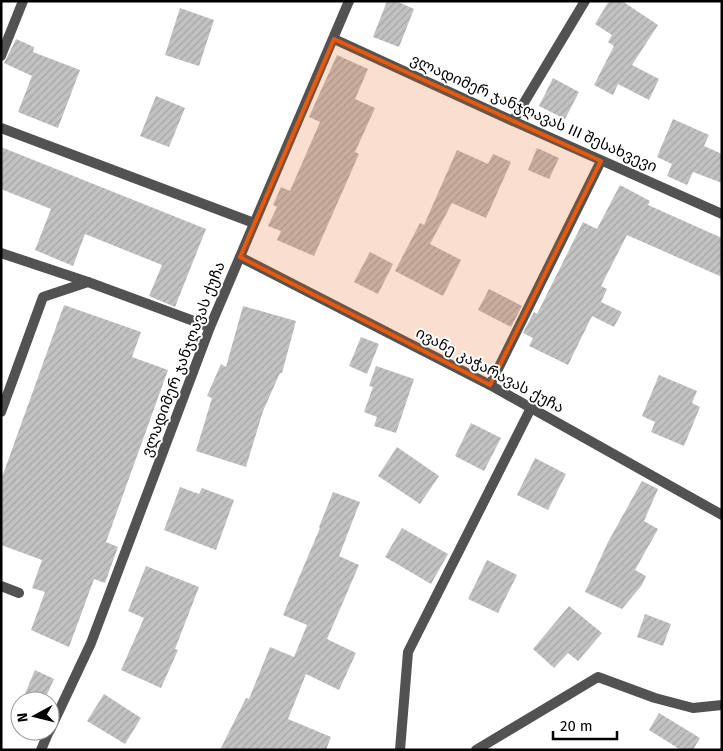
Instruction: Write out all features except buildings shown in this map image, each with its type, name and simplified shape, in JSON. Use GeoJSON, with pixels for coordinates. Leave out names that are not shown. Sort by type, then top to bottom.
{"type":"FeatureCollection","features":[{"type":"Feature","properties":{"kind":"street"},"geometry":{"type":"LineString","coordinates":[[1,56],[23,1]]}},
{"type":"Feature","properties":{"kind":"street","name":"ვლადიმერ ჯანჯღავას ქუჩა"},"geometry":{"type":"LineString","coordinates":[[60,709],[91,643],[210,327],[349,1]]}},
{"type":"Feature","properties":{"kind":"street"},"geometry":{"type":"LineString","coordinates":[[513,122],[585,1]]}},
{"type":"Feature","properties":{"kind":"street","name":"ვლადიმერ ჯანჯღავას III შესახვევი"},"geometry":{"type":"LineString","coordinates":[[334,39],[513,122],[722,214]]}},
{"type":"Feature","properties":{"kind":"street"},"geometry":{"type":"LineString","coordinates":[[1,128],[254,223]]}},
{"type":"Feature","properties":{"kind":"street"},"geometry":{"type":"LineString","coordinates":[[490,385],[602,161]]}},
{"type":"Feature","properties":{"kind":"street"},"geometry":{"type":"LineString","coordinates":[[1,253],[88,282],[210,327]]}},
{"type":"Feature","properties":{"kind":"street","name":"ივანე კაჭარავას ქუჩა"},"geometry":{"type":"LineString","coordinates":[[240,257],[490,385],[722,516]]}},
{"type":"Feature","properties":{"kind":"street"},"geometry":{"type":"LineString","coordinates":[[1,412],[43,297],[88,282]]}},
{"type":"Feature","properties":{"kind":"street"},"geometry":{"type":"LineString","coordinates":[[400,750],[408,652],[531,408]]}},
{"type":"Feature","properties":{"kind":"street"},"geometry":{"type":"LineString","coordinates":[[1,586],[19,593]]}},
{"type":"Feature","properties":{"kind":"street"},"geometry":{"type":"LineString","coordinates":[[476,750],[598,677],[655,698],[693,708],[722,704]]}},
{"type":"Feature","properties":{"kind":"highlighted area"},"geometry":{"type":"Polygon","coordinates":[[[334,39],[601,161],[490,385],[240,257],[334,39]]]}}]}
